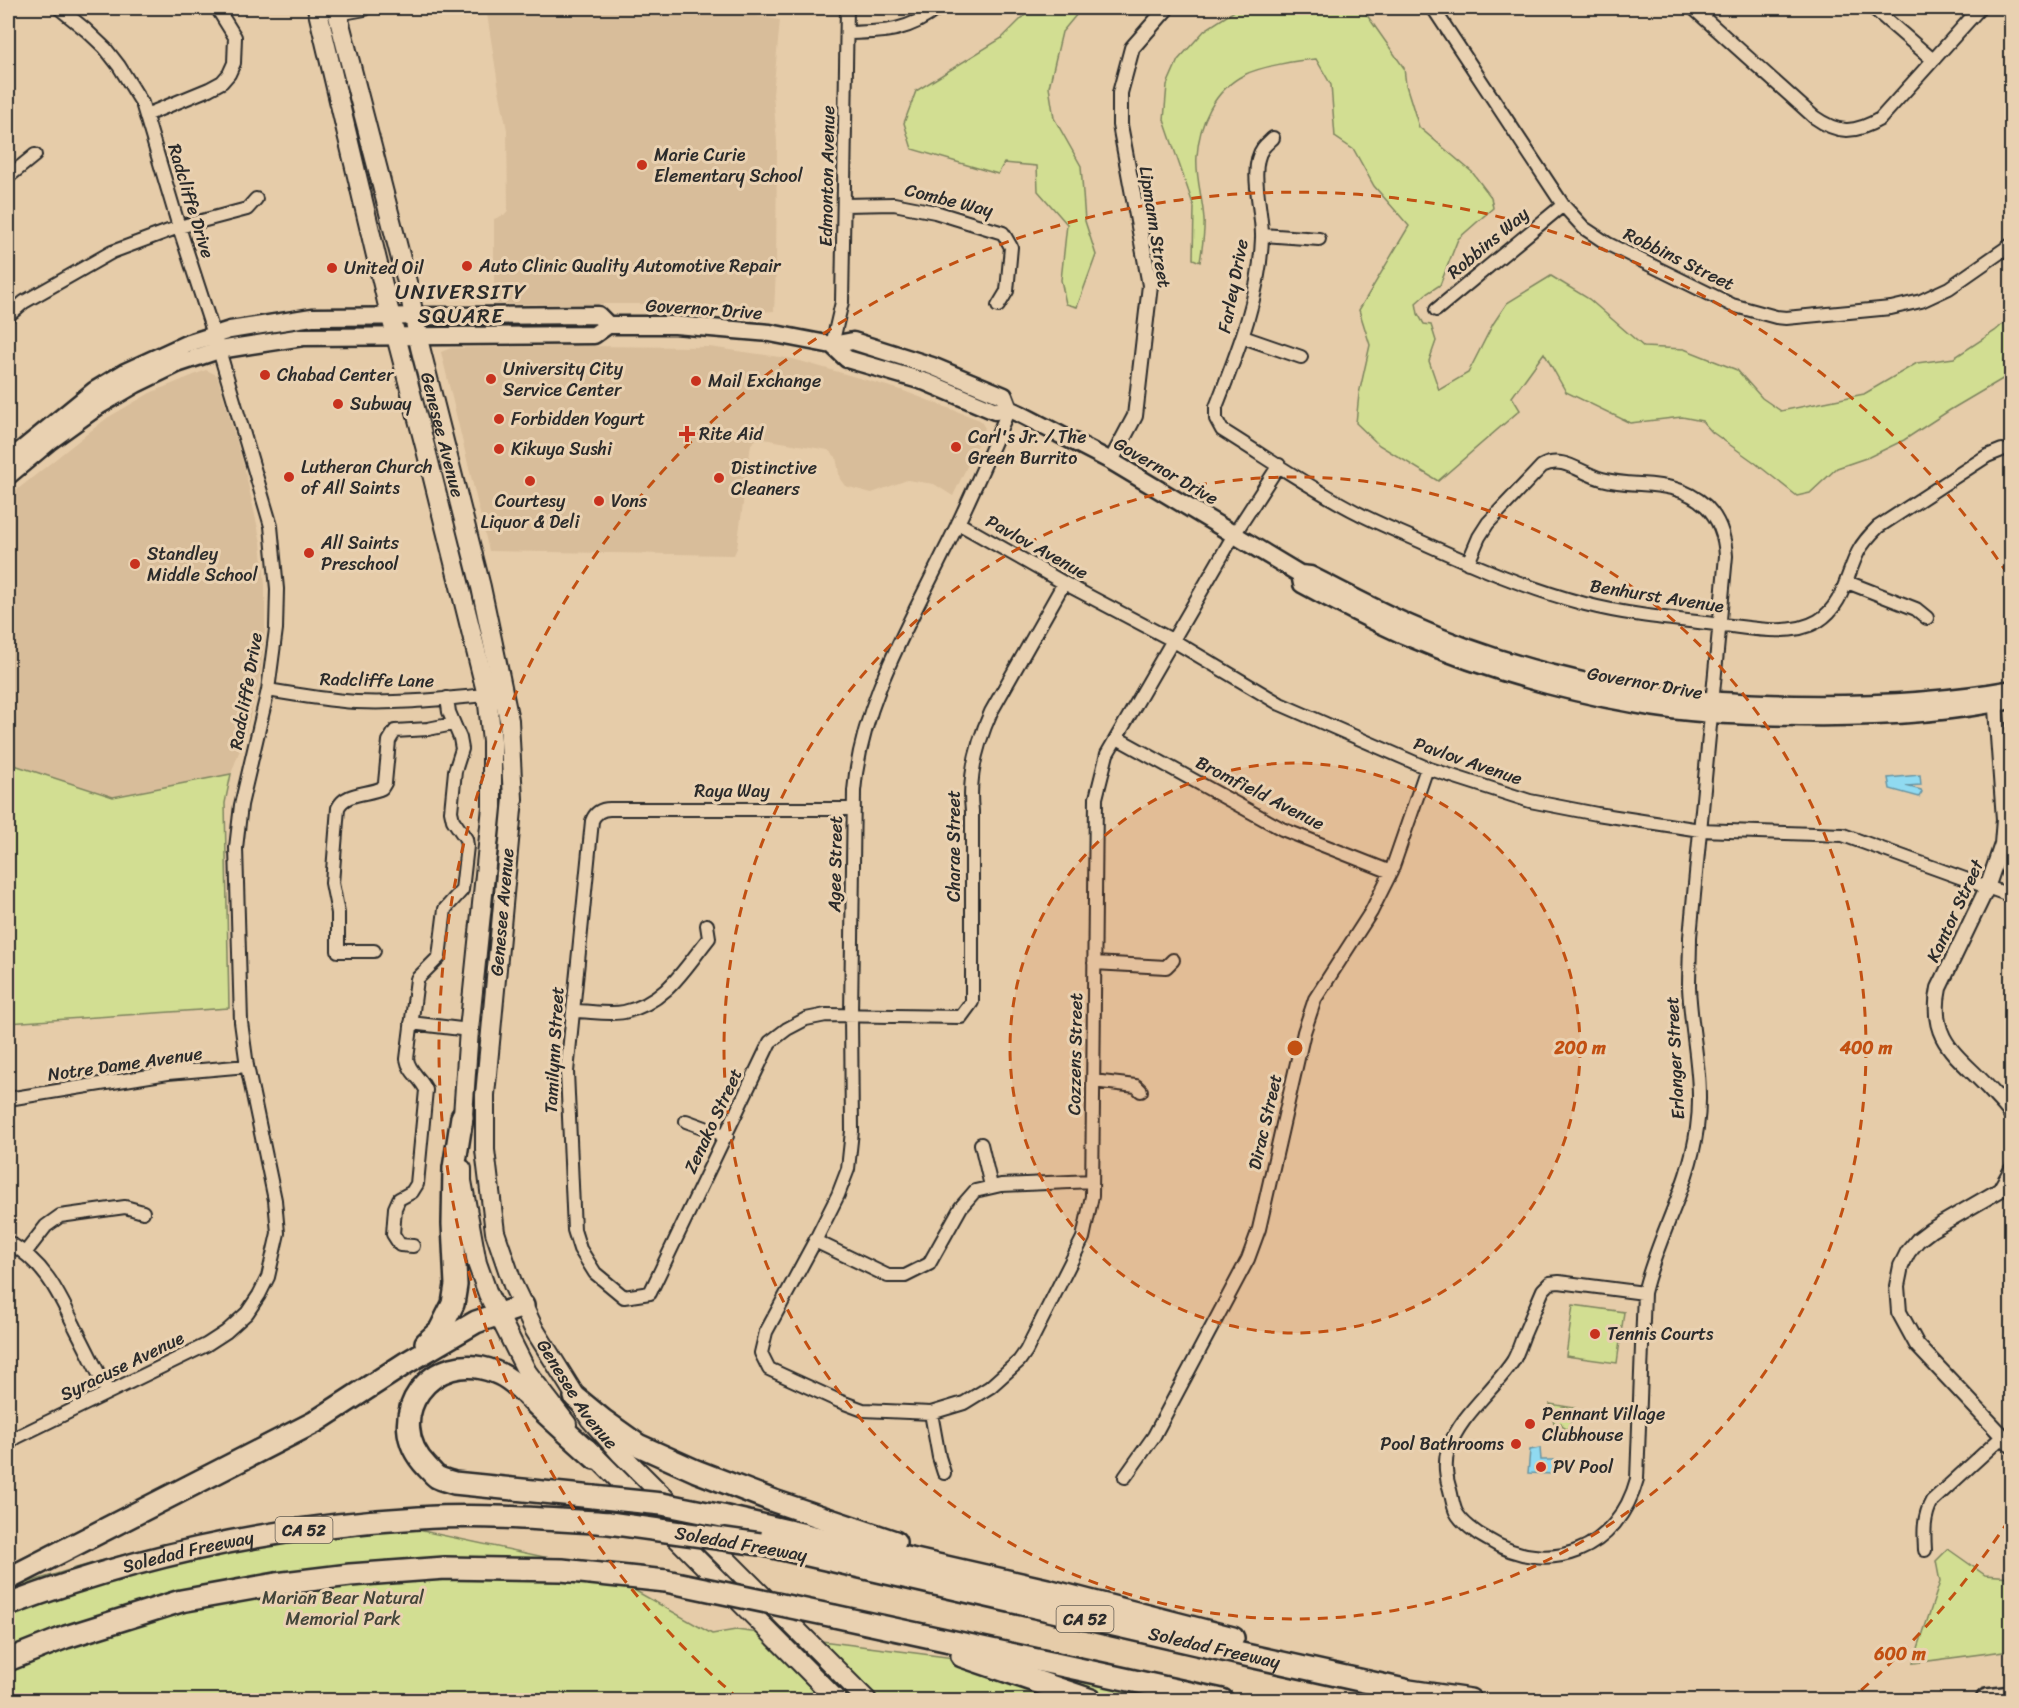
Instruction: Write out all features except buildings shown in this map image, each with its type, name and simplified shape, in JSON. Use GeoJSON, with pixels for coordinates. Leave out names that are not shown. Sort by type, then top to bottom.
{"type":"FeatureCollection","features":[{"type":"Feature","properties":{"kind":"highway"},"geometry":{"type":"LineString","coordinates":[[406,1362],[440,1330],[453,1304],[456,1286],[453,1224],[454,1168],[462,1117]]}},
{"type":"Feature","properties":{"kind":"highway"},"geometry":{"type":"LineString","coordinates":[[8,1579],[315,1422],[406,1362],[476,1322],[523,1306]]}},
{"type":"Feature","properties":{"kind":"highway"},"geometry":{"type":"LineString","coordinates":[[595,1458],[516,1385],[496,1372],[471,1365],[448,1368],[432,1378],[417,1394],[409,1413],[409,1430],[413,1448],[421,1461],[438,1478],[454,1483],[662,1504],[722,1516],[1047,1590],[1277,1650],[1409,1691]]}},
{"type":"Feature","properties":{"kind":"highway"},"geometry":{"type":"LineString","coordinates":[[575,1397],[638,1445],[696,1471],[774,1501],[1047,1590]]}},
{"type":"Feature","properties":{"kind":"highway","name":"Soledad Freeway"},"geometry":{"type":"LineString","coordinates":[[8,1605],[68,1582],[144,1560],[234,1540],[342,1525],[420,1518],[495,1517],[609,1523],[760,1544],[1409,1691],[1470,1701]]}},
{"type":"Feature","properties":{"kind":"highway"},"geometry":{"type":"LineString","coordinates":[[8,1660],[66,1637],[181,1601],[276,1584],[339,1576],[445,1568],[562,1570],[666,1581],[1222,1701]]}},
{"type":"Feature","properties":{"kind":"highway"},"geometry":{"type":"LineString","coordinates":[[874,1625],[1091,1701]]}},
{"type":"Feature","properties":{"kind":"highway"},"geometry":{"type":"LineString","coordinates":[[1987,1701],[2012,1697]]}},
{"type":"Feature","properties":{"kind":"main road","name":"Genesee Avenue"},"geometry":{"type":"LineString","coordinates":[[317,8],[395,336],[487,694],[492,741],[492,807],[462,1117],[462,1181],[477,1263],[488,1294],[527,1372],[595,1458],[837,1701]]}},
{"type":"Feature","properties":{"kind":"main road","name":"Genesee Avenue"},"geometry":{"type":"LineString","coordinates":[[337,11],[403,264],[418,336],[481,587],[509,720],[513,799],[485,1095],[486,1161],[495,1232],[513,1285],[534,1329],[590,1419],[621,1454],[867,1701]]}},
{"type":"Feature","properties":{"kind":"main road","name":"Governor Drive"},"geometry":{"type":"LineString","coordinates":[[8,476],[50,441],[100,405],[136,384],[254,325],[312,316],[598,315],[608,325]]}},
{"type":"Feature","properties":{"kind":"main road","name":"Governor Drive"},"geometry":{"type":"LineString","coordinates":[[8,461],[105,384],[151,359],[186,344],[303,337],[594,335],[608,325],[704,327],[770,333],[832,345],[847,359],[926,382],[995,411],[1009,409],[1111,461],[1234,533],[1300,574],[1302,584],[1347,608],[1403,635],[1460,657],[1526,678],[1633,705],[1713,708],[2000,699],[2012,689]]}},
{"type":"Feature","properties":{"kind":"main road"},"geometry":{"type":"LineString","coordinates":[[469,1030],[491,1035]]}},
{"type":"Feature","properties":{"kind":"street","name":"Radcliffe Drive"},"geometry":{"type":"LineString","coordinates":[[59,8],[105,48],[142,103],[179,227],[217,342],[271,526],[277,588],[276,629],[268,690],[241,805],[236,848],[241,1022],[247,1066],[275,1200],[278,1233],[268,1277],[247,1313]]}},
{"type":"Feature","properties":{"kind":"street"},"geometry":{"type":"LineString","coordinates":[[146,115],[209,89],[222,82],[229,74],[234,63],[235,36],[217,8]]}},
{"type":"Feature","properties":{"kind":"street","name":"Edmonton Avenue"},"geometry":{"type":"LineString","coordinates":[[832,345],[842,302],[847,8]]}},
{"type":"Feature","properties":{"kind":"street"},"geometry":{"type":"LineString","coordinates":[[847,33],[883,32],[906,28],[924,19],[938,8]]}},
{"type":"Feature","properties":{"kind":"street","name":"Lipmann Street"},"geometry":{"type":"LineString","coordinates":[[1111,461],[1135,416],[1139,326],[1150,285],[1120,125],[1120,93],[1132,48],[1167,8]]}},
{"type":"Feature","properties":{"kind":"street","name":"Robbins Street"},"geometry":{"type":"LineString","coordinates":[[1433,8],[1563,205],[1584,228],[1608,244],[1732,305],[1776,317],[1891,308],[1921,301],[1949,288],[2012,244]]}},
{"type":"Feature","properties":{"kind":"street"},"geometry":{"type":"LineString","coordinates":[[1693,8],[1814,117],[1838,130],[1865,128],[1880,119],[1980,8]]}},
{"type":"Feature","properties":{"kind":"street"},"geometry":{"type":"LineString","coordinates":[[1873,8],[1933,60]]}},
{"type":"Feature","properties":{"kind":"street"},"geometry":{"type":"LineString","coordinates":[[337,11],[365,9]]}},
{"type":"Feature","properties":{"kind":"street","name":"Farley Drive"},"geometry":{"type":"LineString","coordinates":[[1216,407],[1243,337],[1252,297],[1262,235],[1256,166],[1262,149],[1273,138]]}},
{"type":"Feature","properties":{"kind":"street"},"geometry":{"type":"LineString","coordinates":[[8,177],[35,154]]}},
{"type":"Feature","properties":{"kind":"street"},"geometry":{"type":"LineString","coordinates":[[8,316],[24,302],[50,286],[112,252],[179,227],[247,209],[256,199]]}},
{"type":"Feature","properties":{"kind":"street","name":"Combe Way"},"geometry":{"type":"LineString","coordinates":[[844,205],[894,204],[935,212],[1003,232],[1011,247],[1007,291],[998,306]]}},
{"type":"Feature","properties":{"kind":"street","name":"Robbins Way"},"geometry":{"type":"LineString","coordinates":[[1436,310],[1563,205]]}},
{"type":"Feature","properties":{"kind":"street"},"geometry":{"type":"LineString","coordinates":[[1262,235],[1319,238]]}},
{"type":"Feature","properties":{"kind":"street"},"geometry":{"type":"LineString","coordinates":[[1243,337],[1301,357]]}},
{"type":"Feature","properties":{"kind":"street","name":"Benhurst Avenue"},"geometry":{"type":"LineString","coordinates":[[1216,407],[1216,419],[1222,430],[1359,514],[1528,587],[1587,605],[1647,616],[1785,631],[1819,621],[1832,608],[1842,593],[1862,545],[1878,527],[1987,456],[2002,450]]}},
{"type":"Feature","properties":{"kind":"street","name":"Agee Street"},"geometry":{"type":"LineString","coordinates":[[766,1332],[815,1241],[848,1169],[852,1131],[854,809],[856,767],[862,740],[885,673],[958,523],[1009,409]]}},
{"type":"Feature","properties":{"kind":"street","name":"Erlanger Street"},"geometry":{"type":"LineString","coordinates":[[1468,563],[1488,523],[1542,466],[1551,462],[1560,462],[1603,479],[1669,486],[1685,491],[1713,513],[1721,528],[1726,548],[1690,937],[1689,990],[1699,1094],[1698,1125],[1692,1156],[1650,1267],[1644,1293],[1637,1479],[1632,1498],[1607,1531],[1594,1543],[1570,1554],[1529,1557],[1503,1549],[1479,1535],[1457,1514],[1446,1479],[1448,1451],[1463,1422],[1515,1359],[1543,1290],[1550,1283],[1559,1282],[1644,1293]]}},
{"type":"Feature","properties":{"kind":"street","name":"Cozzens Street"},"geometry":{"type":"LineString","coordinates":[[766,1332],[761,1353],[769,1369],[863,1410],[931,1413],[964,1403],[990,1387],[1019,1361],[1026,1351],[1083,1238],[1092,1196],[1096,798],[1107,754],[1234,533],[1279,465]]}},
{"type":"Feature","properties":{"kind":"street","name":"Pavlov Avenue"},"geometry":{"type":"LineString","coordinates":[[958,523],[1064,584],[1173,641],[1281,704],[1427,768],[1530,801],[1597,814],[1700,830],[1843,835],[2012,896]]}},
{"type":"Feature","properties":{"kind":"street"},"geometry":{"type":"LineString","coordinates":[[1847,582],[1916,609],[1927,618]]}},
{"type":"Feature","properties":{"kind":"street","name":"Charae Street"},"geometry":{"type":"LineString","coordinates":[[851,1014],[960,1017],[972,1002],[972,811],[970,792],[976,753],[991,712],[1064,584]]}},
{"type":"Feature","properties":{"kind":"street","name":"Radcliffe Lane"},"geometry":{"type":"LineString","coordinates":[[268,690],[358,702],[447,699],[487,694]]}},
{"type":"Feature","properties":{"kind":"street"},"geometry":{"type":"LineString","coordinates":[[413,1246],[400,1245],[393,1234],[395,1208],[399,1199],[412,1192],[417,1184],[426,1090],[423,1082],[409,1068],[407,1059],[411,1023],[417,978],[439,957],[445,909],[462,890],[466,839],[453,819],[451,811],[455,771],[462,749],[447,699]]}},
{"type":"Feature","properties":{"kind":"street","name":"Kantor Street"},"geometry":{"type":"LineString","coordinates":[[2000,699],[2004,831],[2002,844],[1987,888],[1948,967],[1935,1005],[1940,1033],[1950,1050],[1987,1086],[2012,1116]]}},
{"type":"Feature","properties":{"kind":"street"},"geometry":{"type":"LineString","coordinates":[[374,951],[338,951],[338,913],[332,883],[338,808],[341,801],[347,798],[382,788],[385,783],[389,741],[395,731],[428,729],[453,724]]}},
{"type":"Feature","properties":{"kind":"street","name":"Bromfield Avenue"},"geometry":{"type":"LineString","coordinates":[[1117,738],[1282,829],[1390,872]]}},
{"type":"Feature","properties":{"kind":"street","name":"Dirac Street"},"geometry":{"type":"LineString","coordinates":[[1125,1477],[1154,1436],[1248,1259],[1259,1229],[1304,1032],[1315,999],[1371,912],[1390,872],[1427,768]]}},
{"type":"Feature","properties":{"kind":"street","name":"Tamilynn Street"},"geometry":{"type":"LineString","coordinates":[[610,809],[603,809],[594,815],[592,821],[567,1072],[574,1230],[580,1249],[595,1273],[624,1298],[650,1293]]}},
{"type":"Feature","properties":{"kind":"street","name":"Raya Way"},"geometry":{"type":"LineString","coordinates":[[610,809],[854,809]]}},
{"type":"Feature","properties":{"kind":"street"},"geometry":{"type":"LineString","coordinates":[[573,1011],[623,1012],[655,1000],[667,992],[709,938],[707,925]]}},
{"type":"Feature","properties":{"kind":"street"},"geometry":{"type":"LineString","coordinates":[[1094,963],[1166,968],[1173,960]]}},
{"type":"Feature","properties":{"kind":"street","name":"Zenako Street"},"geometry":{"type":"LineString","coordinates":[[650,1293],[770,1042],[787,1029],[806,1019],[851,1014]]}},
{"type":"Feature","properties":{"kind":"street"},"geometry":{"type":"LineString","coordinates":[[411,1023],[469,1030]]}},
{"type":"Feature","properties":{"kind":"street","name":"Notre Dame Avenue"},"geometry":{"type":"LineString","coordinates":[[8,1099],[168,1073],[247,1066]]}},
{"type":"Feature","properties":{"kind":"street"},"geometry":{"type":"LineString","coordinates":[[1093,1081],[1136,1086],[1141,1091]]}},
{"type":"Feature","properties":{"kind":"street"},"geometry":{"type":"LineString","coordinates":[[686,1121],[727,1136]]}},
{"type":"Feature","properties":{"kind":"street"},"geometry":{"type":"LineString","coordinates":[[981,1144],[991,1186]]}},
{"type":"Feature","properties":{"kind":"street"},"geometry":{"type":"LineString","coordinates":[[1925,1550],[1923,1530],[1926,1511],[1932,1501],[2007,1441],[1917,1345],[1899,1312],[1897,1286],[1901,1266],[1908,1252],[1918,1240],[2000,1190],[2012,1169]]}},
{"type":"Feature","properties":{"kind":"street"},"geometry":{"type":"LineString","coordinates":[[815,1241],[888,1276],[904,1276],[929,1264],[960,1207],[975,1191],[991,1186],[1092,1181]]}},
{"type":"Feature","properties":{"kind":"street"},"geometry":{"type":"LineString","coordinates":[[25,1253],[46,1226],[60,1216],[125,1207],[143,1212]]}},
{"type":"Feature","properties":{"kind":"street"},"geometry":{"type":"LineString","coordinates":[[8,1242],[25,1253],[43,1270],[56,1287],[108,1392]]}},
{"type":"Feature","properties":{"kind":"street","name":"Syracuse Avenue"},"geometry":{"type":"LineString","coordinates":[[8,1443],[206,1345],[226,1332],[247,1313]]}},
{"type":"Feature","properties":{"kind":"street"},"geometry":{"type":"LineString","coordinates":[[931,1413],[939,1457],[945,1473]]}},
{"type":"Feature","properties":{"kind":"shaded area","name":"Marie Curie Elementary School"},"geometry":{"type":"Polygon","coordinates":[[[486,8],[710,8],[780,20],[773,94],[777,142],[774,311],[747,313],[660,304],[494,304],[494,219],[506,214],[508,210],[507,130],[486,8]]]}},
{"type":"Feature","properties":{"kind":"shaded area","name":"UNIVERSITY SQUARE"},"geometry":{"type":"Polygon","coordinates":[[[709,347],[793,359],[901,390],[980,420],[985,428],[953,496],[934,484],[907,480],[872,493],[845,486],[840,479],[836,457],[828,450],[758,438],[751,444],[737,548],[734,555],[489,551],[441,352],[451,348],[709,347]]]}},
{"type":"Feature","properties":{"kind":"shaded area","name":"Standley Middle School"},"geometry":{"type":"Polygon","coordinates":[[[206,370],[217,375],[244,466],[261,542],[265,585],[265,628],[261,670],[246,733],[231,774],[113,797],[8,763],[8,737],[12,724],[8,699],[8,497],[107,418],[150,393],[206,370]]]}},
{"type":"Feature","properties":{"kind":"green space"},"geometry":{"type":"Polygon","coordinates":[[[1032,8],[1082,8],[1062,32],[1049,87],[1054,118],[1081,166],[1085,221],[1096,255],[1077,307],[1066,304],[1061,280],[1067,224],[1038,191],[1037,166],[1004,163],[998,174],[912,149],[904,123],[916,91],[1002,38],[1032,8]]]}},
{"type":"Feature","properties":{"kind":"green space"},"geometry":{"type":"Polygon","coordinates":[[[1239,8],[1362,8],[1404,68],[1406,85],[1419,127],[1472,172],[1491,197],[1493,208],[1458,239],[1440,285],[1416,303],[1418,314],[1424,324],[1431,325],[1436,341],[1429,361],[1439,390],[1468,373],[1493,324],[1507,303],[1551,276],[1589,299],[1644,347],[1684,349],[1737,370],[1762,398],[1781,411],[1864,394],[1917,363],[1954,358],[1995,331],[2011,317],[2011,374],[1904,440],[1869,457],[1837,468],[1810,493],[1797,496],[1712,432],[1702,421],[1682,417],[1630,423],[1566,392],[1544,353],[1512,397],[1520,410],[1438,481],[1379,445],[1356,423],[1359,394],[1370,345],[1359,310],[1409,226],[1374,186],[1354,150],[1335,137],[1331,85],[1316,59],[1279,64],[1244,75],[1233,81],[1216,99],[1205,120],[1198,144],[1197,171],[1204,230],[1200,262],[1193,259],[1194,207],[1164,120],[1167,85],[1178,60],[1205,30],[1239,8]]]}},
{"type":"Feature","properties":{"kind":"green space"},"geometry":{"type":"Polygon","coordinates":[[[8,763],[113,797],[231,774],[225,803],[229,1008],[8,1023],[8,763]]]}},
{"type":"Feature","properties":{"kind":"green space","name":"Tennis Courts"},"geometry":{"type":"Polygon","coordinates":[[[1573,1305],[1624,1312],[1617,1363],[1566,1356],[1573,1305]]]}},
{"type":"Feature","properties":{"kind":"green space"},"geometry":{"type":"Polygon","coordinates":[[[1550,1404],[1575,1408],[1568,1430],[1561,1423],[1554,1423],[1550,1404]]]}},
{"type":"Feature","properties":{"kind":"green space","name":"Marian Bear Natural Memorial Park"},"geometry":{"type":"Polygon","coordinates":[[[348,1515],[595,1568],[712,1634],[736,1630],[1009,1665],[1165,1700],[8,1700],[8,1589],[88,1564],[197,1537],[348,1515]]]}},
{"type":"Feature","properties":{"kind":"green space"},"geometry":{"type":"Polygon","coordinates":[[[1948,1549],[1985,1575],[2011,1577],[2011,1650],[1913,1663],[1940,1582],[1936,1561],[1948,1549]]]}},
{"type":"Feature","properties":{"kind":"water"},"geometry":{"type":"Polygon","coordinates":[[[1920,775],[1921,785],[1906,786],[1921,790],[1919,797],[1890,789],[1888,778],[1920,775]]]}},
{"type":"Feature","properties":{"kind":"water","name":"PV Pool"},"geometry":{"type":"Polygon","coordinates":[[[1540,1448],[1541,1460],[1554,1460],[1554,1474],[1528,1473],[1530,1450],[1540,1448]]]}},
{"type":"Feature","properties":{"kind":"place","name":"Marie Curie Elementary School"},"geometry":{"type":"Point","coordinates":[642,165]}},
{"type":"Feature","properties":{"kind":"place","name":"Auto Clinic Quality Automotive Repair"},"geometry":{"type":"Point","coordinates":[467,266]}},
{"type":"Feature","properties":{"kind":"place","name":"United Oil"},"geometry":{"type":"Point","coordinates":[332,268]}},
{"type":"Feature","properties":{"kind":"place","name":"Chabad Center"},"geometry":{"type":"Point","coordinates":[265,375]}},
{"type":"Feature","properties":{"kind":"place","name":"University City Service Center"},"geometry":{"type":"Point","coordinates":[491,379]}},
{"type":"Feature","properties":{"kind":"place","name":"Mail Exchange"},"geometry":{"type":"Point","coordinates":[696,381]}},
{"type":"Feature","properties":{"kind":"place","name":"Subway"},"geometry":{"type":"Point","coordinates":[338,404]}},
{"type":"Feature","properties":{"kind":"place","name":"Forbidden Yogurt"},"geometry":{"type":"Point","coordinates":[499,419]}},
{"type":"Feature","properties":{"kind":"place","name":"Rite Aid"},"geometry":{"type":"Point","coordinates":[687,434]}},
{"type":"Feature","properties":{"kind":"place","name":"Carl's Jr. / The Green Burrito"},"geometry":{"type":"Point","coordinates":[956,447]}},
{"type":"Feature","properties":{"kind":"place","name":"Kikuya Sushi"},"geometry":{"type":"Point","coordinates":[499,449]}},
{"type":"Feature","properties":{"kind":"place","name":"Lutheran Church of All Saints"},"geometry":{"type":"Point","coordinates":[289,477]}},
{"type":"Feature","properties":{"kind":"place","name":"Distinctive Cleaners"},"geometry":{"type":"Point","coordinates":[719,478]}},
{"type":"Feature","properties":{"kind":"place","name":"Courtesy Liquor & Deli"},"geometry":{"type":"Point","coordinates":[530,481]}},
{"type":"Feature","properties":{"kind":"place","name":"Vons"},"geometry":{"type":"Point","coordinates":[599,501]}},
{"type":"Feature","properties":{"kind":"place","name":"All Saints Preschool"},"geometry":{"type":"Point","coordinates":[309,553]}},
{"type":"Feature","properties":{"kind":"place","name":"Standley Middle School"},"geometry":{"type":"Point","coordinates":[135,564]}},
{"type":"Feature","properties":{"kind":"place","name":"Tennis Courts"},"geometry":{"type":"Point","coordinates":[1595,1334]}},
{"type":"Feature","properties":{"kind":"place","name":"Pennant Village Clubhouse"},"geometry":{"type":"Point","coordinates":[1530,1424]}},
{"type":"Feature","properties":{"kind":"place","name":"Pool Bathrooms"},"geometry":{"type":"Point","coordinates":[1516,1444]}},
{"type":"Feature","properties":{"kind":"place","name":"PV Pool"},"geometry":{"type":"Point","coordinates":[1541,1467]}},
{"type":"Feature","properties":{"kind":"district","name":"UNIVERSITY SQUARE"},"geometry":{"type":"Point","coordinates":[461,304]}}]}
